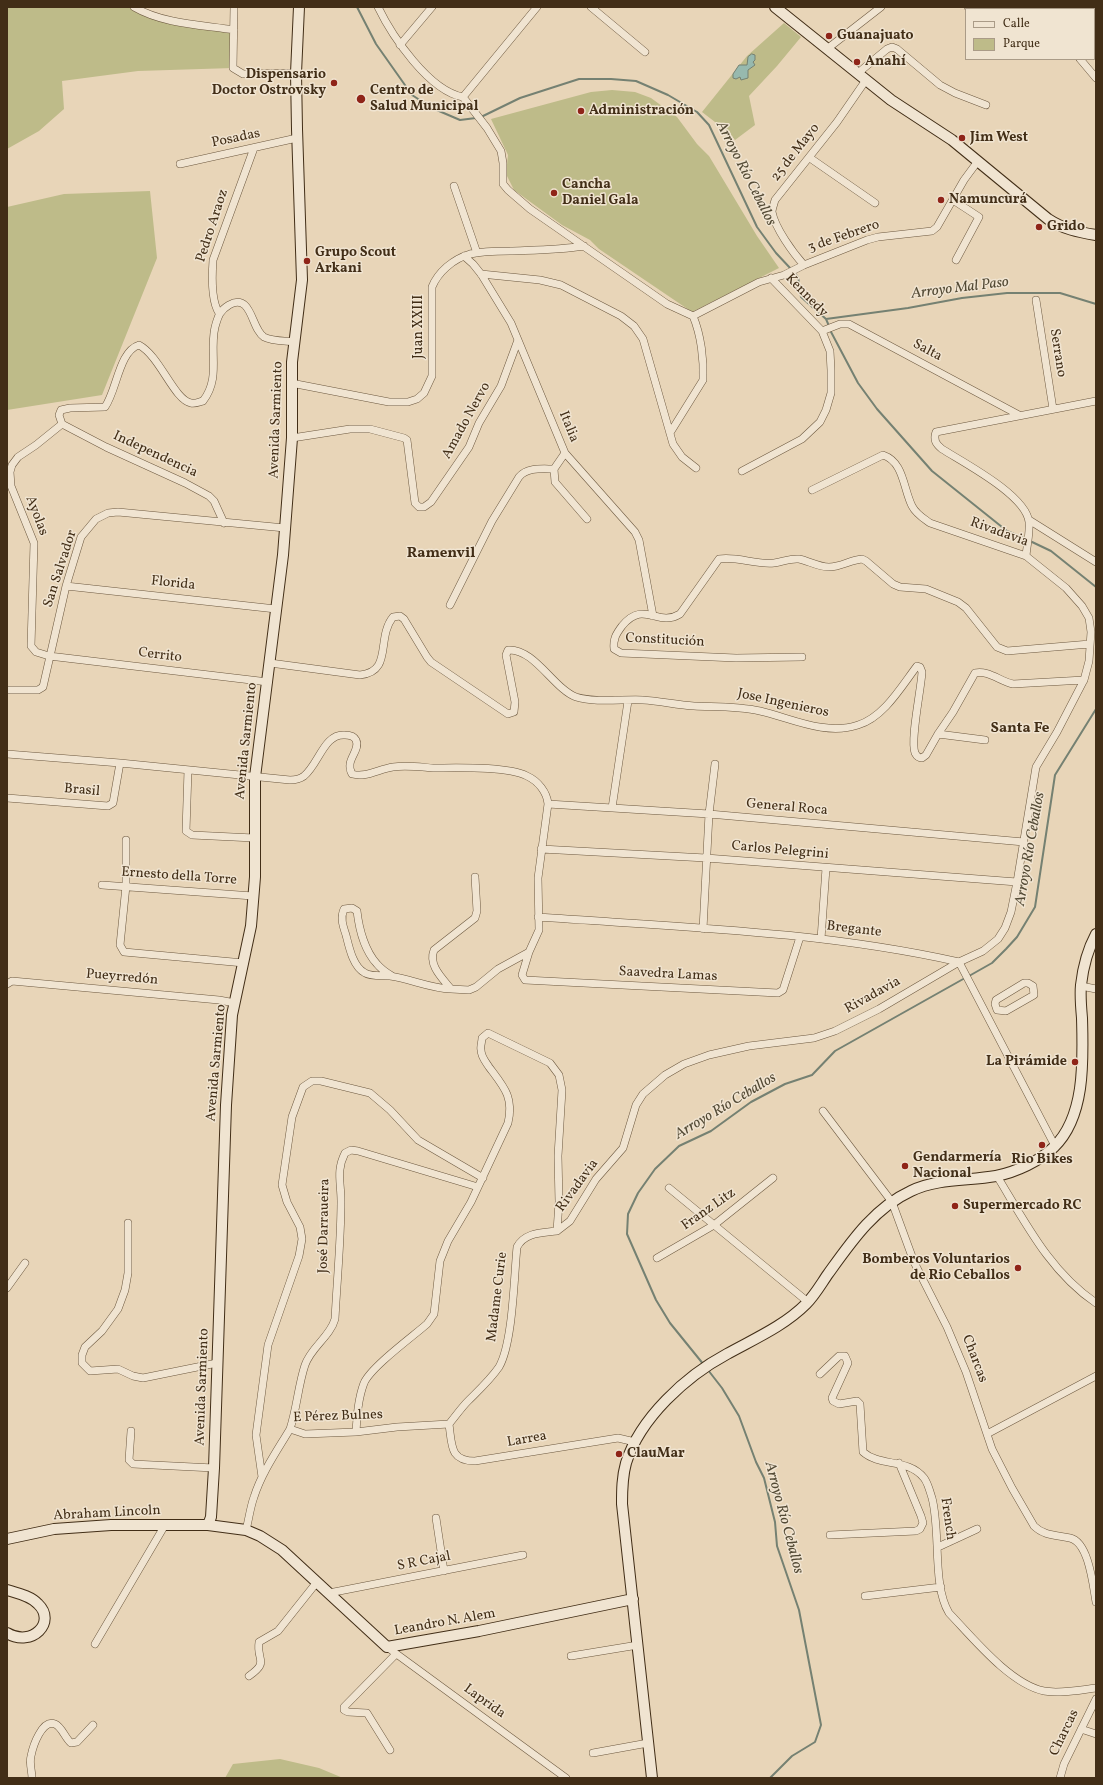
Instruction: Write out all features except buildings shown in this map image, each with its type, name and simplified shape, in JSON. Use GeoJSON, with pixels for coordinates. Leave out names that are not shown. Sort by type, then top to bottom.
{"type":"FeatureCollection","features":[{"type":"Feature","properties":{"kind":"street"},"geometry":{"type":"LineString","coordinates":[[134,7],[155,16],[175,21],[234,30]]}},
{"type":"Feature","properties":{"kind":"street"},"geometry":{"type":"LineString","coordinates":[[234,7],[233,68],[243,74],[296,73]]}},
{"type":"Feature","properties":{"kind":"street","name":"Avenida Sarmiento"},"geometry":{"type":"LineString","coordinates":[[208,1526],[211,1517],[214,1468],[226,1105],[232,1015],[251,926],[255,777],[268,682],[285,528],[292,438],[291,383],[294,342],[302,280],[296,73],[299,7]]}},
{"type":"Feature","properties":{"kind":"street"},"geometry":{"type":"LineString","coordinates":[[378,7],[400,45],[412,60],[441,87],[453,95],[465,100],[487,128],[501,151],[503,184],[530,209],[668,304],[693,316],[697,328],[703,370],[702,380],[670,433]]}},
{"type":"Feature","properties":{"kind":"street"},"geometry":{"type":"LineString","coordinates":[[400,45],[432,7]]}},
{"type":"Feature","properties":{"kind":"street"},"geometry":{"type":"LineString","coordinates":[[465,100],[537,7]]}},
{"type":"Feature","properties":{"kind":"street"},"geometry":{"type":"LineString","coordinates":[[591,7],[645,52]]}},
{"type":"Feature","properties":{"kind":"street"},"geometry":{"type":"LineString","coordinates":[[775,7],[891,100],[952,140],[1056,225],[1072,231],[1096,235]]}},
{"type":"Feature","properties":{"kind":"street"},"geometry":{"type":"LineString","coordinates":[[827,49],[881,7]]}},
{"type":"Feature","properties":{"kind":"street","name":"25 de Mayo"},"geometry":{"type":"LineString","coordinates":[[802,266],[776,223],[772,211],[775,200],[810,158],[837,122],[862,76],[887,49],[892,47],[897,49],[940,85],[955,93],[986,105]]}},
{"type":"Feature","properties":{"kind":"street"},"geometry":{"type":"LineString","coordinates":[[1081,60],[1096,78]]}},
{"type":"Feature","properties":{"kind":"street","name":"Posadas"},"geometry":{"type":"LineString","coordinates":[[180,164],[297,138]]}},
{"type":"Feature","properties":{"kind":"street","name":"Pedro Araoz"},"geometry":{"type":"LineString","coordinates":[[219,313],[215,308],[212,275],[213,260],[254,148]]}},
{"type":"Feature","properties":{"kind":"street"},"geometry":{"type":"LineString","coordinates":[[810,158],[875,203]]}},
{"type":"Feature","properties":{"kind":"street","name":"3 de Febrero"},"geometry":{"type":"LineString","coordinates":[[693,316],[760,282],[784,275],[802,266],[878,237],[932,231],[937,227],[978,161]]}},
{"type":"Feature","properties":{"kind":"street"},"geometry":{"type":"LineString","coordinates":[[454,186],[477,253]]}},
{"type":"Feature","properties":{"kind":"street"},"geometry":{"type":"LineString","coordinates":[[953,200],[979,217],[956,260]]}},
{"type":"Feature","properties":{"kind":"street","name":"Juan XXIII"},"geometry":{"type":"LineString","coordinates":[[291,383],[389,402],[408,402],[417,399],[424,393],[432,376],[432,287],[435,278],[442,270],[464,256],[477,253],[564,249],[584,246]]}},
{"type":"Feature","properties":{"kind":"street","name":"Italia"},"geometry":{"type":"LineString","coordinates":[[464,256],[481,274],[511,322],[565,453],[554,468]]}},
{"type":"Feature","properties":{"kind":"street"},"geometry":{"type":"LineString","coordinates":[[481,274],[540,280],[561,285],[621,316],[634,326],[643,339],[673,444],[682,457],[696,468]]}},
{"type":"Feature","properties":{"kind":"street","name":"Kennedy"},"geometry":{"type":"LineString","coordinates":[[771,278],[825,330]]}},
{"type":"Feature","properties":{"kind":"street","name":"Serrano"},"geometry":{"type":"LineString","coordinates":[[1036,300],[1053,409]]}},
{"type":"Feature","properties":{"kind":"street"},"geometry":{"type":"LineString","coordinates":[[62,424],[59,415],[61,410],[70,408],[105,407],[111,398],[127,354],[132,347],[139,345],[147,349],[160,365],[182,399],[190,403],[203,401],[210,392],[213,382],[214,332],[219,313],[232,303],[240,302],[248,307],[260,334],[265,338],[294,342]]}},
{"type":"Feature","properties":{"kind":"street","name":"Salta"},"geometry":{"type":"LineString","coordinates":[[825,330],[840,324],[849,324],[1018,415]]}},
{"type":"Feature","properties":{"kind":"street"},"geometry":{"type":"LineString","coordinates":[[742,471],[802,439],[820,422],[826,410],[831,393],[830,351],[825,330]]}},
{"type":"Feature","properties":{"kind":"street","name":"Amado Nervo"},"geometry":{"type":"LineString","coordinates":[[292,438],[350,429],[370,429],[408,440],[415,503],[419,507],[424,507],[431,502],[469,447],[479,423],[501,386],[518,340]]}},
{"type":"Feature","properties":{"kind":"street"},"geometry":{"type":"LineString","coordinates":[[1096,401],[942,430],[936,432],[934,437],[936,443],[942,449],[1009,492],[1021,506],[1029,520],[1096,562]]}},
{"type":"Feature","properties":{"kind":"street","name":"Independencia"},"geometry":{"type":"LineString","coordinates":[[62,424],[106,447],[185,483],[209,496],[214,501],[224,523]]}},
{"type":"Feature","properties":{"kind":"street","name":"Ayolas"},"geometry":{"type":"LineString","coordinates":[[49,656],[36,652],[31,646],[34,543],[11,486],[10,472],[12,465],[18,457],[36,445],[62,424]]}},
{"type":"Feature","properties":{"kind":"street"},"geometry":{"type":"LineString","coordinates":[[565,453],[635,532],[639,540],[653,616]]}},
{"type":"Feature","properties":{"kind":"street","name":"Rivadavia"},"geometry":{"type":"LineString","coordinates":[[557,1231],[570,1221],[596,1179],[623,1148],[636,1105],[642,1094],[665,1075],[684,1064],[709,1055],[749,1046],[814,1038],[835,1031],[960,965],[983,950],[998,939],[1005,928],[1011,912],[1036,767],[1057,732],[1084,680],[1089,661],[1089,618],[1082,606],[1066,588],[1026,556],[930,524],[919,516],[912,505],[897,463],[890,457],[884,455],[812,490]]}},
{"type":"Feature","properties":{"kind":"street"},"geometry":{"type":"LineString","coordinates":[[450,605],[492,521],[522,474],[532,469],[554,468],[555,482],[587,519]]}},
{"type":"Feature","properties":{"kind":"street","name":"San Salvador"},"geometry":{"type":"LineString","coordinates":[[7,690],[38,690],[43,687],[66,586],[81,537],[96,519],[108,513],[118,512],[285,528]]}},
{"type":"Feature","properties":{"kind":"street"},"geometry":{"type":"LineString","coordinates":[[1026,556],[1029,520]]}},
{"type":"Feature","properties":{"kind":"street","name":"Constitución"},"geometry":{"type":"LineString","coordinates":[[802,657],[736,658],[621,653],[614,649],[613,641],[615,635],[629,617],[635,614],[674,618],[680,614],[719,559],[727,558],[775,563],[789,559],[798,559],[828,567],[847,564],[862,559],[866,560],[893,584],[900,587],[926,589],[958,602],[966,608],[1001,650],[1007,651],[1090,644]]}},
{"type":"Feature","properties":{"kind":"street","name":"Florida"},"geometry":{"type":"LineString","coordinates":[[66,586],[276,609]]}},
{"type":"Feature","properties":{"kind":"street","name":"Jose Ingenieros"},"geometry":{"type":"LineString","coordinates":[[270,663],[360,675],[367,674],[378,668],[381,662],[386,629],[393,617],[400,616],[404,619],[426,657],[508,714],[514,712],[515,702],[506,655],[508,650],[514,650],[523,654],[547,671],[568,693],[578,697],[628,701],[642,700],[693,706],[733,706],[760,711],[826,728],[842,728],[857,725],[870,719],[890,702],[916,666],[920,667],[922,672],[914,747],[915,754],[919,758],[926,755],[975,673],[984,672],[1005,682],[1013,684],[1084,680]]}},
{"type":"Feature","properties":{"kind":"street","name":"Cerrito"},"geometry":{"type":"LineString","coordinates":[[49,656],[268,682]]}},
{"type":"Feature","properties":{"kind":"street"},"geometry":{"type":"LineString","coordinates":[[612,808],[628,701]]}},
{"type":"Feature","properties":{"kind":"street"},"geometry":{"type":"LineString","coordinates":[[7,754],[120,763],[290,780],[304,776],[314,765],[332,738],[341,734],[354,737],[356,741],[357,748],[350,761],[350,770],[352,774],[364,775],[378,769],[395,766],[485,769],[511,772],[527,776],[537,783],[548,796],[548,804],[538,878],[539,930],[528,952],[498,969],[476,987],[469,990],[437,988],[392,976],[366,974],[360,969],[353,958],[342,920],[344,908],[352,908],[357,911],[363,938],[369,952],[377,964],[392,976]]}},
{"type":"Feature","properties":{"kind":"street"},"geometry":{"type":"LineString","coordinates":[[938,734],[985,740]]}},
{"type":"Feature","properties":{"kind":"street","name":"Brasil"},"geometry":{"type":"LineString","coordinates":[[7,798],[108,806],[113,803],[120,763]]}},
{"type":"Feature","properties":{"kind":"street"},"geometry":{"type":"LineString","coordinates":[[703,929],[709,814],[715,764]]}},
{"type":"Feature","properties":{"kind":"street"},"geometry":{"type":"LineString","coordinates":[[188,770],[186,831],[192,835],[254,838]]}},
{"type":"Feature","properties":{"kind":"street","name":"General Roca"},"geometry":{"type":"LineString","coordinates":[[548,804],[709,814],[1024,842]]}},
{"type":"Feature","properties":{"kind":"street"},"geometry":{"type":"LineString","coordinates":[[126,840],[126,886],[120,945],[124,952],[244,963]]}},
{"type":"Feature","properties":{"kind":"street","name":"Carlos Pelegrini"},"geometry":{"type":"LineString","coordinates":[[541,849],[706,858],[1017,882]]}},
{"type":"Feature","properties":{"kind":"street"},"geometry":{"type":"LineString","coordinates":[[821,939],[826,868]]}},
{"type":"Feature","properties":{"kind":"street"},"geometry":{"type":"LineString","coordinates":[[450,989],[437,973],[433,963],[433,953],[434,950],[475,918],[477,911],[475,877]]}},
{"type":"Feature","properties":{"kind":"street","name":"Ernesto della Torre"},"geometry":{"type":"LineString","coordinates":[[102,885],[253,896]]}},
{"type":"Feature","properties":{"kind":"street","name":"Bregante"},"geometry":{"type":"LineString","coordinates":[[538,917],[821,939],[879,946],[960,965]]}},
{"type":"Feature","properties":{"kind":"street"},"geometry":{"type":"LineString","coordinates":[[652,1778],[622,1504],[622,1479],[635,1442],[668,1397],[698,1371],[761,1336],[794,1315],[808,1302],[858,1233],[869,1220],[892,1202],[911,1191],[943,1181],[997,1176],[1029,1164],[1055,1146],[1065,1133],[1072,1120],[1082,1073],[1081,986],[1088,953],[1096,934]]}},
{"type":"Feature","properties":{"kind":"street","name":"Saavedra Lamas"},"geometry":{"type":"LineString","coordinates":[[528,952],[522,975],[525,980],[778,993],[783,990],[800,937]]}},
{"type":"Feature","properties":{"kind":"street"},"geometry":{"type":"LineString","coordinates":[[960,965],[1055,1146]]}},
{"type":"Feature","properties":{"kind":"street","name":"Pueyrredón"},"geometry":{"type":"LineString","coordinates":[[7,984],[12,981],[219,1000],[235,1003]]}},
{"type":"Feature","properties":{"kind":"street"},"geometry":{"type":"LineString","coordinates":[[1024,983],[1028,983],[1033,986],[1034,995],[1031,998],[1006,1011],[1000,1012],[995,1007],[996,1000],[1024,983]]}},
{"type":"Feature","properties":{"kind":"street"},"geometry":{"type":"LineString","coordinates":[[1081,986],[1096,989]]}},
{"type":"Feature","properties":{"kind":"street"},"geometry":{"type":"LineString","coordinates":[[985,1013],[995,1007]]}},
{"type":"Feature","properties":{"kind":"street","name":"Rivadavia"},"geometry":{"type":"LineString","coordinates":[[356,1432],[358,1402],[364,1382],[372,1370],[427,1324],[434,1314],[440,1261],[448,1241],[483,1178],[508,1123],[511,1110],[507,1091],[483,1057],[480,1050],[482,1038],[488,1033],[550,1063],[559,1076],[562,1090],[558,1156],[557,1231]]}},
{"type":"Feature","properties":{"kind":"street"},"geometry":{"type":"LineString","coordinates":[[262,1477],[256,1435],[268,1345],[299,1256],[302,1239],[300,1227],[287,1202],[282,1185],[292,1118],[303,1087],[312,1081],[321,1080],[370,1093],[390,1110],[418,1140],[483,1178]]}},
{"type":"Feature","properties":{"kind":"street","name":"Charcas"},"geometry":{"type":"LineString","coordinates":[[823,1111],[892,1202],[914,1262],[947,1327],[966,1372],[992,1449],[1012,1488],[1034,1526],[1040,1531],[1072,1538],[1080,1543],[1085,1552],[1091,1573],[1096,1602]]}},
{"type":"Feature","properties":{"kind":"street","name":"José Darraueira"},"geometry":{"type":"LineString","coordinates":[[290,1429],[296,1412],[305,1365],[310,1356],[332,1328],[335,1319],[341,1201],[339,1174],[340,1164],[345,1153],[351,1150],[358,1151],[478,1187]]}},
{"type":"Feature","properties":{"kind":"street"},"geometry":{"type":"LineString","coordinates":[[997,1176],[1042,1248],[1080,1291],[1096,1303]]}},
{"type":"Feature","properties":{"kind":"street","name":"Franz Litz"},"geometry":{"type":"LineString","coordinates":[[657,1258],[714,1225],[773,1178]]}},
{"type":"Feature","properties":{"kind":"street"},"geometry":{"type":"LineString","coordinates":[[670,1188],[808,1302]]}},
{"type":"Feature","properties":{"kind":"street"},"geometry":{"type":"LineString","coordinates":[[128,1223],[128,1273],[125,1290],[118,1309],[102,1331],[85,1347],[82,1355],[82,1363],[90,1371],[118,1369],[132,1376],[143,1378],[218,1363]]}},
{"type":"Feature","properties":{"kind":"street","name":"Madame Curie"},"geometry":{"type":"LineString","coordinates":[[449,1424],[500,1366],[506,1349],[510,1326],[517,1247],[520,1240],[531,1234],[557,1231]]}},
{"type":"Feature","properties":{"kind":"street"},"geometry":{"type":"LineString","coordinates":[[7,1288],[25,1264]]}},
{"type":"Feature","properties":{"kind":"street","name":"French"},"geometry":{"type":"LineString","coordinates":[[820,1374],[839,1356],[845,1356],[848,1363],[832,1398],[833,1401],[839,1404],[857,1401],[860,1404],[863,1452],[868,1457],[899,1464],[913,1469],[924,1478],[934,1506],[941,1587],[945,1605],[950,1613],[1006,1671],[1017,1679],[1043,1691],[1055,1692],[1096,1688]]}},
{"type":"Feature","properties":{"kind":"street"},"geometry":{"type":"LineString","coordinates":[[987,1434],[1096,1376]]}},
{"type":"Feature","properties":{"kind":"street","name":"E Pérez Bulnes"},"geometry":{"type":"LineString","coordinates":[[246,1530],[254,1497],[262,1477],[290,1429],[305,1434],[356,1432],[397,1427],[449,1424]]}},
{"type":"Feature","properties":{"kind":"street","name":"Larrea"},"geometry":{"type":"LineString","coordinates":[[449,1424],[451,1440],[456,1456],[464,1461],[476,1462],[618,1438],[635,1442]]}},
{"type":"Feature","properties":{"kind":"street"},"geometry":{"type":"LineString","coordinates":[[131,1431],[129,1460],[133,1464],[214,1468]]}},
{"type":"Feature","properties":{"kind":"street"},"geometry":{"type":"LineString","coordinates":[[830,1535],[916,1531],[920,1528],[923,1523],[921,1516],[899,1464]]}},
{"type":"Feature","properties":{"kind":"street"},"geometry":{"type":"LineString","coordinates":[[436,1518],[444,1571]]}},
{"type":"Feature","properties":{"kind":"street","name":"Abraham Lincoln"},"geometry":{"type":"LineString","coordinates":[[7,1539],[69,1527],[112,1525],[208,1526]]}},
{"type":"Feature","properties":{"kind":"street"},"geometry":{"type":"LineString","coordinates":[[95,1644],[165,1525]]}},
{"type":"Feature","properties":{"kind":"street","name":"Leandro N. Alem"},"geometry":{"type":"LineString","coordinates":[[208,1526],[246,1530],[260,1536],[282,1550],[387,1647],[479,1631],[633,1599]]}},
{"type":"Feature","properties":{"kind":"street"},"geometry":{"type":"LineString","coordinates":[[938,1547],[977,1528]]}},
{"type":"Feature","properties":{"kind":"street","name":"S R Cajal"},"geometry":{"type":"LineString","coordinates":[[329,1593],[523,1555]]}},
{"type":"Feature","properties":{"kind":"street"},"geometry":{"type":"LineString","coordinates":[[249,1676],[258,1670],[261,1665],[259,1642],[278,1631],[317,1582]]}},
{"type":"Feature","properties":{"kind":"street"},"geometry":{"type":"LineString","coordinates":[[865,1596],[941,1587]]}},
{"type":"Feature","properties":{"kind":"street"},"geometry":{"type":"LineString","coordinates":[[7,1590],[28,1597],[39,1604],[42,1608],[44,1619],[40,1629],[32,1637],[22,1638],[7,1633]]}},
{"type":"Feature","properties":{"kind":"street"},"geometry":{"type":"LineString","coordinates":[[571,1656],[638,1645]]}},
{"type":"Feature","properties":{"kind":"street","name":"Laprida"},"geometry":{"type":"LineString","coordinates":[[387,1647],[566,1778]]}},
{"type":"Feature","properties":{"kind":"street"},"geometry":{"type":"LineString","coordinates":[[390,1750],[367,1713],[348,1712],[344,1710],[344,1707],[396,1654]]}},
{"type":"Feature","properties":{"kind":"street","name":"Charcas"},"geometry":{"type":"LineString","coordinates":[[1060,1778],[1064,1764],[1096,1699]]}},
{"type":"Feature","properties":{"kind":"street"},"geometry":{"type":"LineString","coordinates":[[32,1778],[30,1757],[43,1726],[48,1723],[53,1723],[58,1726],[71,1743],[77,1742],[93,1725]]}},
{"type":"Feature","properties":{"kind":"street"},"geometry":{"type":"LineString","coordinates":[[1081,1729],[1091,1734],[1096,1734]]}},
{"type":"Feature","properties":{"kind":"street"},"geometry":{"type":"LineString","coordinates":[[593,1753],[648,1743]]}},
{"type":"Feature","properties":{"kind":"green space"},"geometry":{"type":"Polygon","coordinates":[[[7,7],[134,7],[155,16],[234,30],[233,68],[138,71],[62,81],[64,109],[39,131],[7,149],[7,7]]]}},
{"type":"Feature","properties":{"kind":"green space"},"geometry":{"type":"Polygon","coordinates":[[[784,23],[801,37],[749,96],[755,125],[735,140],[728,132],[702,112],[747,56],[784,23]]]}},
{"type":"Feature","properties":{"kind":"green space"},"geometry":{"type":"Polygon","coordinates":[[[612,90],[635,92],[651,98],[677,117],[697,144],[709,156],[757,236],[779,268],[692,312],[599,249],[590,240],[562,225],[514,190],[506,174],[508,155],[491,119],[591,92],[612,90]]]}},
{"type":"Feature","properties":{"kind":"green space"},"geometry":{"type":"Polygon","coordinates":[[[150,191],[157,258],[102,395],[7,410],[7,207],[64,194],[150,191]]]}},
{"type":"Feature","properties":{"kind":"green space"},"geometry":{"type":"Polygon","coordinates":[[[280,1759],[319,1768],[343,1778],[225,1778],[233,1764],[280,1759]]]}},
{"type":"Feature","properties":{"kind":"water"},"geometry":{"type":"Polygon","coordinates":[[[752,54],[755,55],[755,60],[753,62],[755,65],[748,70],[748,78],[741,80],[740,77],[736,79],[733,78],[733,74],[739,65],[747,65],[748,57],[752,54]]]}},
{"type":"Feature","properties":{"kind":"waterway","name":"Arroyo Río Ceballos"},"geometry":{"type":"LineString","coordinates":[[357,7],[376,44],[412,95],[432,108],[460,120],[476,118]]}},
{"type":"Feature","properties":{"kind":"waterway","name":"Arroyo Río Ceballos"},"geometry":{"type":"LineString","coordinates":[[481,117],[520,98],[579,79],[636,81],[668,95],[697,112],[709,125],[757,227],[776,253],[791,269]]}},
{"type":"Feature","properties":{"kind":"waterway","name":"Arroyo Río Ceballos"},"geometry":{"type":"LineString","coordinates":[[794,272],[798,277],[801,297],[826,319],[829,326]]}},
{"type":"Feature","properties":{"kind":"waterway","name":"Arroyo Mal Paso"},"geometry":{"type":"LineString","coordinates":[[826,319],[908,308],[962,298],[1007,293],[1060,293],[1096,304]]}},
{"type":"Feature","properties":{"kind":"waterway","name":"Arroyo Río Ceballos"},"geometry":{"type":"LineString","coordinates":[[830,330],[858,383],[877,409],[932,471],[1007,531],[1026,539]]}},
{"type":"Feature","properties":{"kind":"waterway","name":"Arroyo Río Ceballos"},"geometry":{"type":"LineString","coordinates":[[1030,541],[1051,551],[1096,587]]}},
{"type":"Feature","properties":{"kind":"waterway","name":"Arroyo Río Ceballos"},"geometry":{"type":"LineString","coordinates":[[969,976],[992,963],[1006,949],[1017,937],[1035,907],[1055,775],[1096,709]]}},
{"type":"Feature","properties":{"kind":"waterway","name":"Arroyo Río Ceballos"},"geometry":{"type":"LineString","coordinates":[[704,1365],[670,1323],[656,1300],[627,1234],[628,1214],[638,1193],[655,1169],[679,1146],[711,1131],[751,1102],[785,1084],[812,1075],[835,1051],[965,978]]}},
{"type":"Feature","properties":{"kind":"waterway","name":"Arroyo Río Ceballos"},"geometry":{"type":"LineString","coordinates":[[708,1370],[722,1388],[739,1416],[756,1462],[764,1478],[775,1522],[777,1546],[799,1610],[821,1725],[815,1742],[792,1756],[770,1778]]}},
{"type":"Feature","properties":{"kind":"place","name":"Guanajuato"},"geometry":{"type":"Point","coordinates":[829,36]}},
{"type":"Feature","properties":{"kind":"place","name":"Anahí"},"geometry":{"type":"Point","coordinates":[857,62]}},
{"type":"Feature","properties":{"kind":"place","name":"Dispensario Doctor Ostrovsky"},"geometry":{"type":"Point","coordinates":[334,83]}},
{"type":"Feature","properties":{"kind":"place","name":"Centro de Salud Municipal"},"geometry":{"type":"Point","coordinates":[361,99]}},
{"type":"Feature","properties":{"kind":"place","name":"Administración"},"geometry":{"type":"Point","coordinates":[581,111]}},
{"type":"Feature","properties":{"kind":"place","name":"Jim West"},"geometry":{"type":"Point","coordinates":[962,138]}},
{"type":"Feature","properties":{"kind":"place","name":"Cancha Daniel Gala"},"geometry":{"type":"Point","coordinates":[554,193]}},
{"type":"Feature","properties":{"kind":"place","name":"Namuncurá"},"geometry":{"type":"Point","coordinates":[941,200]}},
{"type":"Feature","properties":{"kind":"place","name":"Grido"},"geometry":{"type":"Point","coordinates":[1039,227]}},
{"type":"Feature","properties":{"kind":"place","name":"Grupo Scout Arkani"},"geometry":{"type":"Point","coordinates":[307,261]}},
{"type":"Feature","properties":{"kind":"place","name":"La Pirámide"},"geometry":{"type":"Point","coordinates":[1075,1062]}},
{"type":"Feature","properties":{"kind":"place","name":"Rio Bikes"},"geometry":{"type":"Point","coordinates":[1042,1145]}},
{"type":"Feature","properties":{"kind":"place","name":"Gendarmería Nacional"},"geometry":{"type":"Point","coordinates":[905,1166]}},
{"type":"Feature","properties":{"kind":"place","name":"Supermercado RC"},"geometry":{"type":"Point","coordinates":[955,1206]}},
{"type":"Feature","properties":{"kind":"place","name":"Bomberos Voluntarios de Rio Ceballos"},"geometry":{"type":"Point","coordinates":[1018,1268]}},
{"type":"Feature","properties":{"kind":"place","name":"ClauMar"},"geometry":{"type":"Point","coordinates":[619,1454]}},
{"type":"Feature","properties":{"kind":"district","name":"Ramenvil"},"geometry":{"type":"Point","coordinates":[441,554]}},
{"type":"Feature","properties":{"kind":"district","name":"Santa Fe"},"geometry":{"type":"Point","coordinates":[1020,729]}}]}
